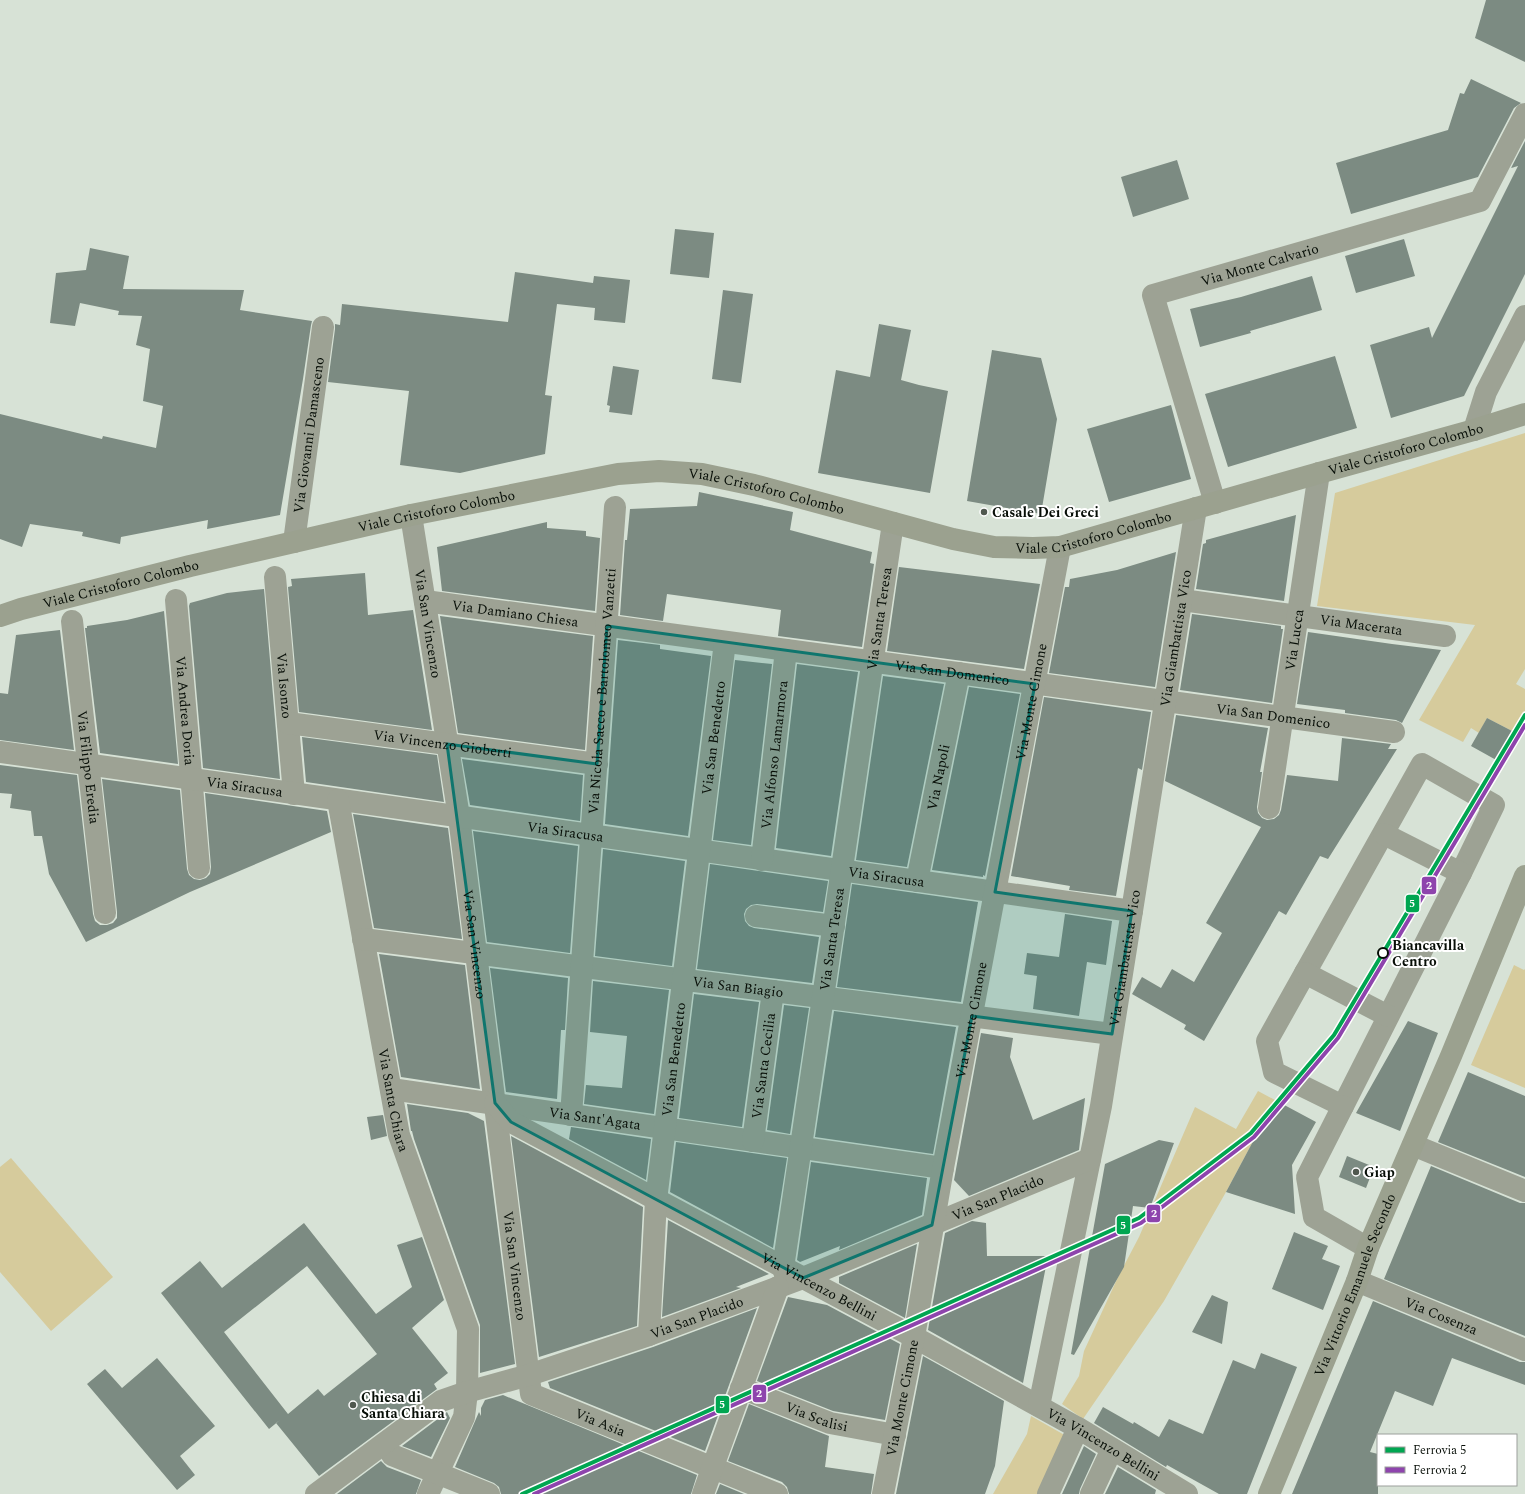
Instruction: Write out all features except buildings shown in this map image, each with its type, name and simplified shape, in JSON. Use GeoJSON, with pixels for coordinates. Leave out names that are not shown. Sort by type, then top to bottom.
{"type":"FeatureCollection","features":[{"type":"Feature","properties":{"kind":"street","name":"Via Monte Calvario"},"geometry":{"type":"LineString","coordinates":[[1205,506],[1153,295],[1480,200],[1525,114]]}},
{"type":"Feature","properties":{"kind":"street"},"geometry":{"type":"LineString","coordinates":[[1474,430],[1486,392],[1525,316]]}},
{"type":"Feature","properties":{"kind":"street","name":"Via Giovanni Damasceno"},"geometry":{"type":"LineString","coordinates":[[294,542],[323,327]]}},
{"type":"Feature","properties":{"kind":"street","name":"Viale Cristoforo Colombo"},"geometry":{"type":"LineString","coordinates":[[0,616],[21,609],[175,570],[412,515],[611,475],[659,471],[702,474],[754,485],[953,539],[994,546],[1033,548],[1060,547],[1474,430],[1525,414]]}},
{"type":"Feature","properties":{"kind":"street","name":"Via Lucca"},"geometry":{"type":"LineString","coordinates":[[1269,808],[1319,473]]}},
{"type":"Feature","properties":{"kind":"street","name":"Via Giambattista Vico"},"geometry":{"type":"LineString","coordinates":[[1039,1406],[1101,1106],[1182,600],[1205,506]]}},
{"type":"Feature","properties":{"kind":"street","name":"Via Nicola Sacco e Bartolomeo Vanzetti"},"geometry":{"type":"LineString","coordinates":[[571,1115],[615,507]]}},
{"type":"Feature","properties":{"kind":"street","name":"Via San Vincenzo"},"geometry":{"type":"LineString","coordinates":[[412,515],[459,817],[529,1375]]}},
{"type":"Feature","properties":{"kind":"street","name":"Via Santa Teresa"},"geometry":{"type":"LineString","coordinates":[[703,1494],[741,1388],[788,1279],[802,1148],[893,523]]}},
{"type":"Feature","properties":{"kind":"street","name":"Via Monte Cimone"},"geometry":{"type":"LineString","coordinates":[[883,1494],[914,1338],[932,1224],[1060,547]]}},
{"type":"Feature","properties":{"kind":"street","name":"Via Isonzo"},"geometry":{"type":"LineString","coordinates":[[275,577],[294,794]]}},
{"type":"Feature","properties":{"kind":"street","name":"Via Andrea Doria"},"geometry":{"type":"LineString","coordinates":[[176,600],[200,868]]}},
{"type":"Feature","properties":{"kind":"street","name":"Via Macerata"},"geometry":{"type":"LineString","coordinates":[[1182,600],[1445,636]]}},
{"type":"Feature","properties":{"kind":"street","name":"Via Damiano Chiesa"},"geometry":{"type":"LineString","coordinates":[[425,602],[725,642]]}},
{"type":"Feature","properties":{"kind":"street","name":"Via Filippo Eredia"},"geometry":{"type":"LineString","coordinates":[[72,620],[105,913]]}},
{"type":"Feature","properties":{"kind":"street","name":"Via San Domenico"},"geometry":{"type":"LineString","coordinates":[[725,642],[1394,732]]}},
{"type":"Feature","properties":{"kind":"street","name":"Via San Benedetto"},"geometry":{"type":"LineString","coordinates":[[649,1335],[656,1200],[725,642]]}},
{"type":"Feature","properties":{"kind":"street","name":"Via Alfonso Lamarmora"},"geometry":{"type":"LineString","coordinates":[[762,860],[786,650]]}},
{"type":"Feature","properties":{"kind":"street","name":"Via Napoli"},"geometry":{"type":"LineString","coordinates":[[916,881],[959,674]]}},
{"type":"Feature","properties":{"kind":"street","name":"Via Vincenzo Gioberti"},"geometry":{"type":"LineString","coordinates":[[288,723],[597,764]]}},
{"type":"Feature","properties":{"kind":"street","name":"Via Siracusa"},"geometry":{"type":"LineString","coordinates":[[0,752],[1132,911]]}},
{"type":"Feature","properties":{"kind":"street"},"geometry":{"type":"LineString","coordinates":[[1343,1106],[1274,1072],[1266,1041],[1384,834],[1422,764],[1494,805],[1333,1126],[1306,1176],[1314,1217],[1368,1248]]}},
{"type":"Feature","properties":{"kind":"street","name":"Via Santa Chiara"},"geometry":{"type":"LineString","coordinates":[[338,800],[399,1135],[468,1329],[467,1392],[464,1417],[428,1494]]}},
{"type":"Feature","properties":{"kind":"street"},"geometry":{"type":"LineString","coordinates":[[1384,834],[1461,873]]}},
{"type":"Feature","properties":{"kind":"street","name":"Via Vittorio Emanuele Secondo"},"geometry":{"type":"LineString","coordinates":[[1268,1494],[1357,1281],[1368,1248],[1413,1145],[1525,876]]}},
{"type":"Feature","properties":{"kind":"street"},"geometry":{"type":"LineString","coordinates":[[756,916],[834,926]]}},
{"type":"Feature","properties":{"kind":"street","name":"Via San Biagio"},"geometry":{"type":"LineString","coordinates":[[363,939],[1112,1034]]}},
{"type":"Feature","properties":{"kind":"street"},"geometry":{"type":"LineString","coordinates":[[1305,973],[1388,1016]]}},
{"type":"Feature","properties":{"kind":"street","name":"Via Santa Cecilia"},"geometry":{"type":"LineString","coordinates":[[753,1141],[773,991]]}},
{"type":"Feature","properties":{"kind":"street","name":"Via Sant'Agata"},"geometry":{"type":"LineString","coordinates":[[390,1089],[943,1168]]}},
{"type":"Feature","properties":{"kind":"street","name":"Via Vincenzo Bellini"},"geometry":{"type":"LineString","coordinates":[[495,1103],[511,1122],[656,1200],[788,1279],[914,1338],[1078,1428],[1188,1494]]}},
{"type":"Feature","properties":{"kind":"street"},"geometry":{"type":"LineString","coordinates":[[1413,1145],[1525,1191]]}},
{"type":"Feature","properties":{"kind":"street","name":"Via San Placido"},"geometry":{"type":"LineString","coordinates":[[316,1494],[441,1401],[467,1392],[529,1375],[649,1335],[788,1279],[932,1224],[1090,1159]]}},
{"type":"Feature","properties":{"kind":"street","name":"Via Cosenza"},"geometry":{"type":"LineString","coordinates":[[1357,1281],[1525,1350]]}},
{"type":"Feature","properties":{"kind":"street","name":"Via Asia"},"geometry":{"type":"LineString","coordinates":[[529,1375],[531,1394],[777,1494]]}},
{"type":"Feature","properties":{"kind":"street","name":"Via Scalisi"},"geometry":{"type":"LineString","coordinates":[[741,1388],[830,1423],[895,1435]]}},
{"type":"Feature","properties":{"kind":"street"},"geometry":{"type":"LineString","coordinates":[[1048,1494],[1078,1428]]}},
{"type":"Feature","properties":{"kind":"street"},"geometry":{"type":"LineString","coordinates":[[1092,1494],[1112,1448]]}},
{"type":"Feature","properties":{"kind":"street"},"geometry":{"type":"LineString","coordinates":[[392,1455],[489,1494]]}},
{"type":"Feature","properties":{"kind":"highlighted area"},"geometry":{"type":"Polygon","coordinates":[[[607,626],[1035,684],[995,892],[1132,911],[1112,1034],[972,1016],[932,1225],[803,1278],[511,1122],[495,1103],[447,744],[597,764],[607,626]]]}},
{"type":"Feature","properties":{"kind":"shaded area"},"geometry":{"type":"Polygon","coordinates":[[[1525,433],[1525,669],[1516,684],[1525,689],[1525,713],[1514,732],[1487,718],[1479,733],[1471,728],[1463,742],[1419,720],[1475,625],[1317,606],[1335,493],[1525,433]]]}},
{"type":"Feature","properties":{"kind":"shaded area"},"geometry":{"type":"Polygon","coordinates":[[[1514,965],[1524,970],[1525,969],[1525,1088],[1471,1065],[1514,965]]]}},
{"type":"Feature","properties":{"kind":"shaded area"},"geometry":{"type":"Polygon","coordinates":[[[1258,1091],[1275,1100],[1226,1192],[1164,1301],[1083,1419],[1062,1404],[1079,1376],[1084,1351],[1118,1277],[1139,1237],[1195,1107],[1236,1129],[1258,1091]]]}},
{"type":"Feature","properties":{"kind":"shaded area"},"geometry":{"type":"Polygon","coordinates":[[[11,1158],[113,1277],[51,1331],[0,1272],[0,1167],[11,1158]]]}},
{"type":"Feature","properties":{"kind":"shaded area"},"geometry":{"type":"Polygon","coordinates":[[[1031,1416],[1068,1437],[1040,1494],[993,1494],[1027,1434],[1031,1416]]]}},
{"type":"Feature","properties":{"kind":"rail line","name":"5"},"geometry":{"type":"LineString","coordinates":[[522,1494],[1139,1218],[1251,1133],[1334,1035],[1525,715]]}},
{"type":"Feature","properties":{"kind":"rail line","name":"2"},"geometry":{"type":"LineString","coordinates":[[534,1494],[1141,1223],[1254,1137],[1338,1038],[1525,725]]}},
{"type":"Feature","properties":{"kind":"place","name":"Casale Dei Greci"},"geometry":{"type":"Point","coordinates":[984,512]}},
{"type":"Feature","properties":{"kind":"place","name":"Biancavilla Centro"},"geometry":{"type":"Point","coordinates":[1383,953]}},
{"type":"Feature","properties":{"kind":"place","name":"Giap"},"geometry":{"type":"Point","coordinates":[1356,1172]}},
{"type":"Feature","properties":{"kind":"place","name":"Chiesa di Santa Chiara"},"geometry":{"type":"Point","coordinates":[353,1405]}}]}
